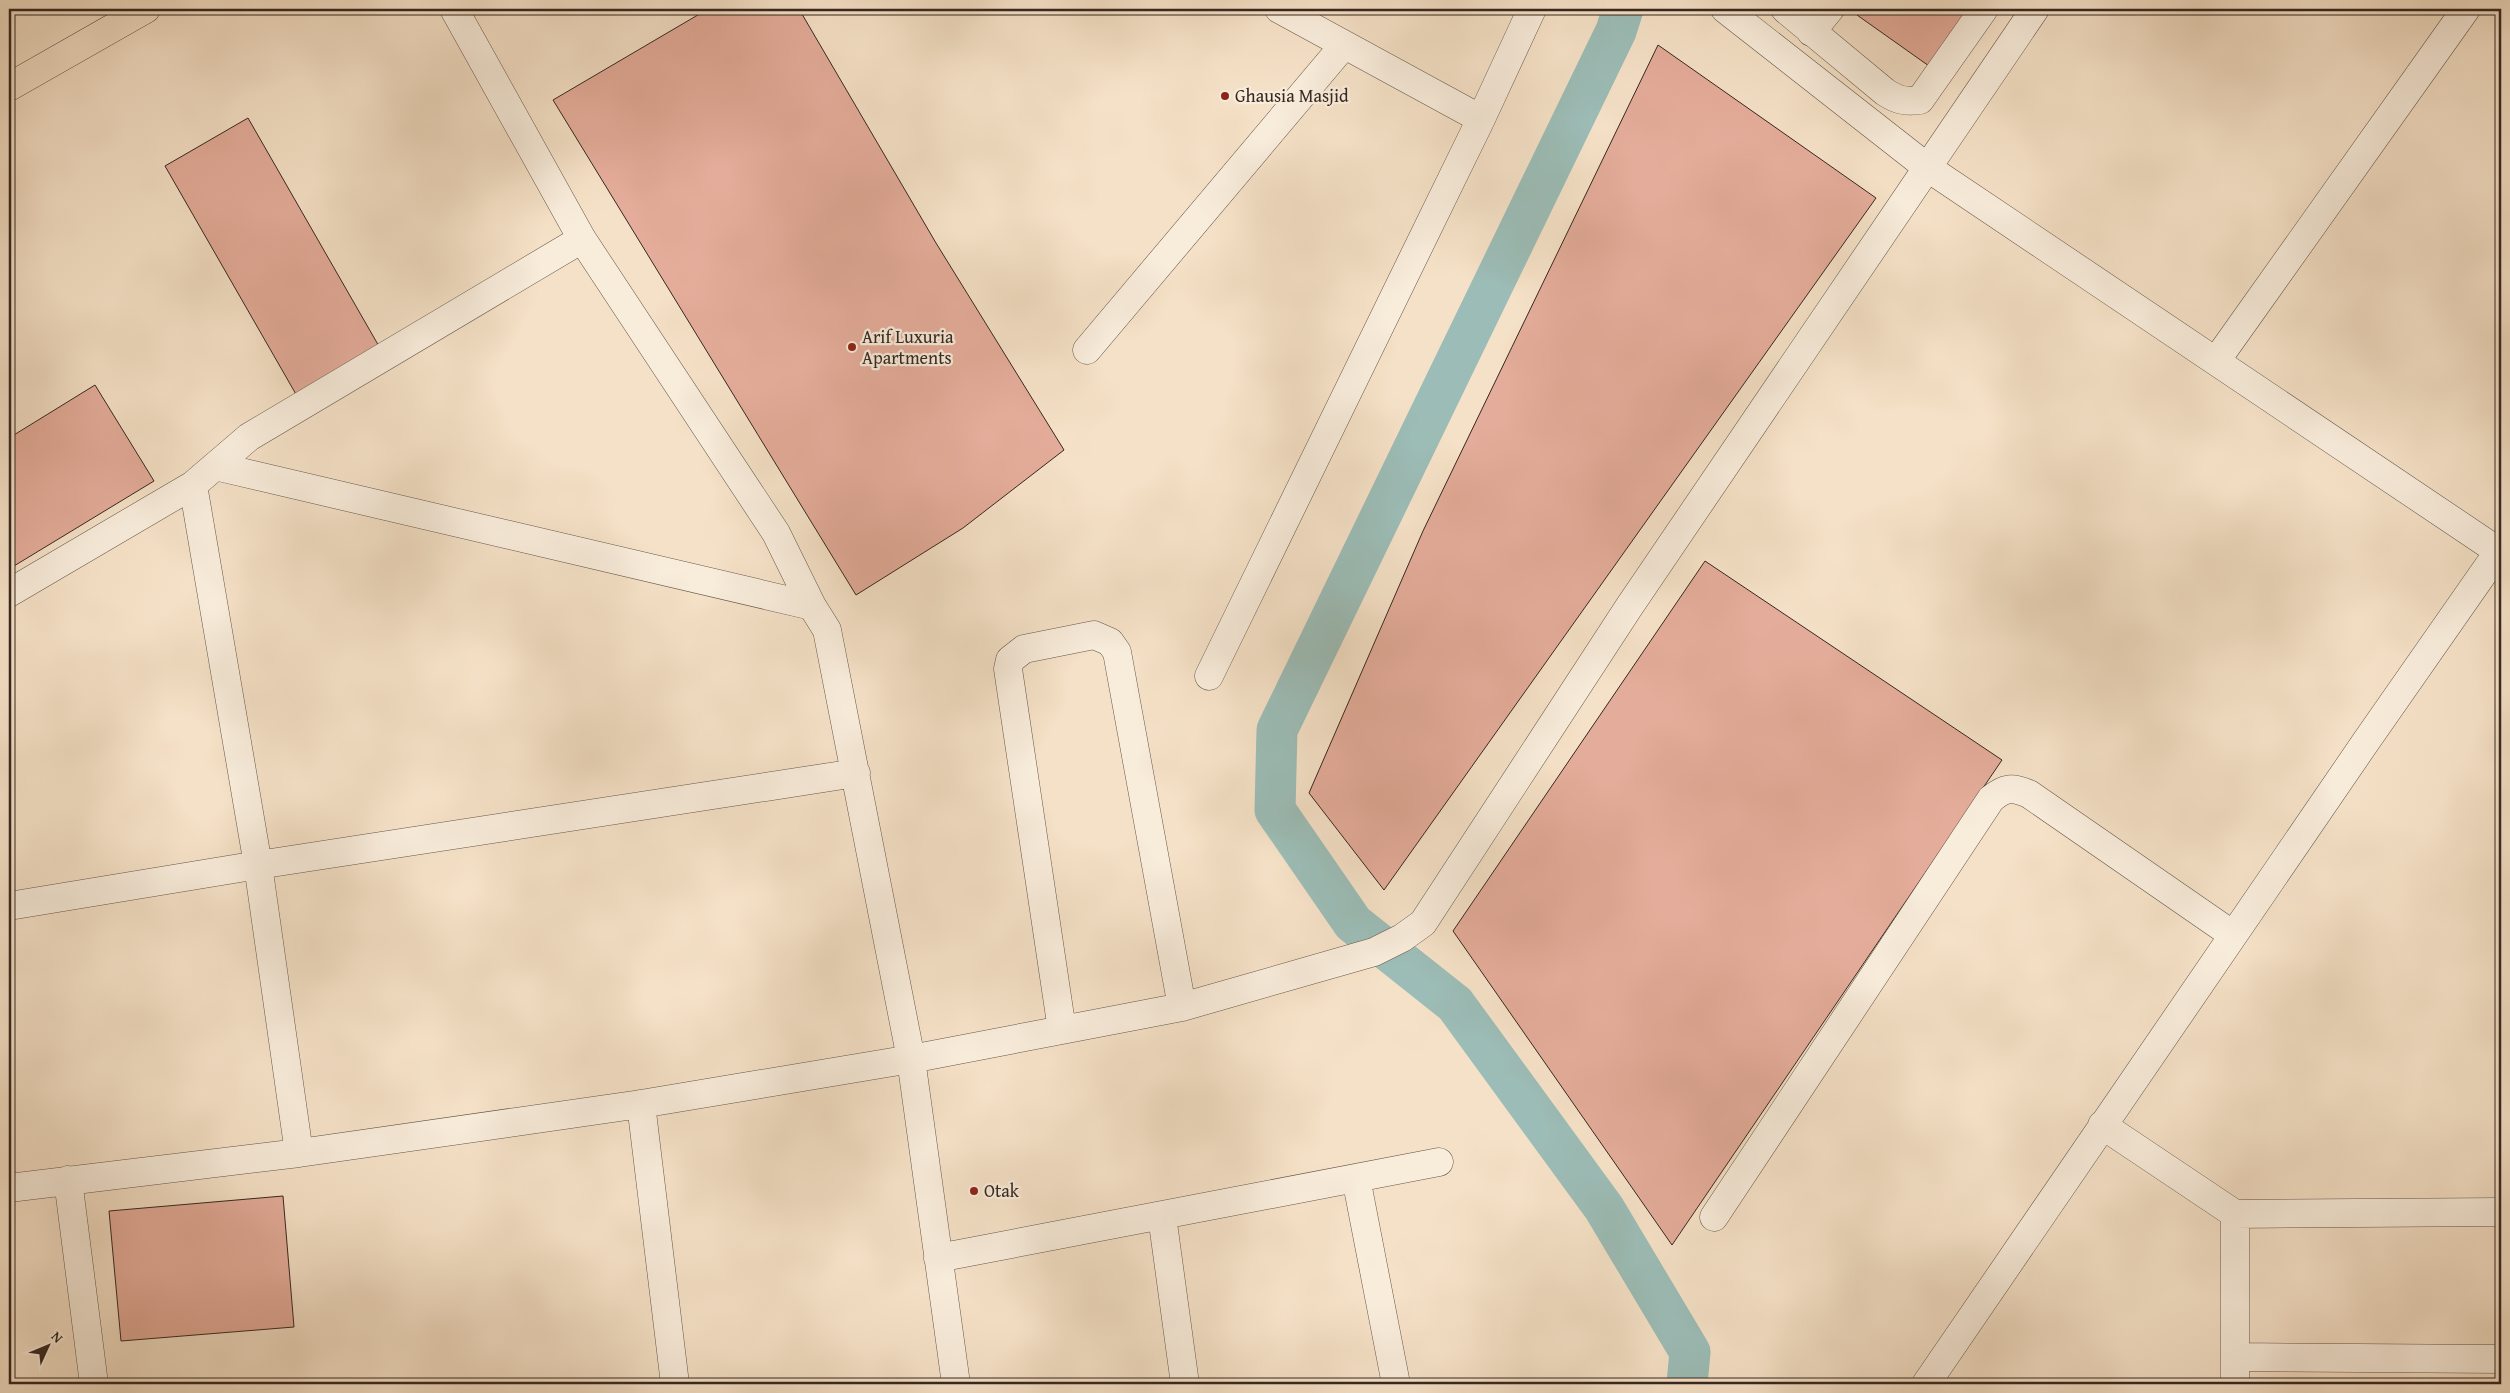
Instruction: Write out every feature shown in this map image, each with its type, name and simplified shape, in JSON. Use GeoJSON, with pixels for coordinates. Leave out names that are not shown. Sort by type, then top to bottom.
{"type":"FeatureCollection","features":[{"type":"Feature","properties":{"kind":"main road"},"geometry":{"type":"LineString","coordinates":[[9,87],[146,9]]}},
{"type":"Feature","properties":{"kind":"street"},"geometry":{"type":"LineString","coordinates":[[454,9],[582,239],[776,533],[812,606],[827,630],[911,1058],[956,1384]]}},
{"type":"Feature","properties":{"kind":"street"},"geometry":{"type":"LineString","coordinates":[[1279,9],[1481,119]]}},
{"type":"Feature","properties":{"kind":"street"},"geometry":{"type":"LineString","coordinates":[[1210,676],[1481,119],[1532,9]]}},
{"type":"Feature","properties":{"kind":"street"},"geometry":{"type":"LineString","coordinates":[[1725,9],[1928,168],[2500,551],[2232,935],[1926,1384]]}},
{"type":"Feature","properties":{"kind":"street"},"geometry":{"type":"LineString","coordinates":[[1785,9],[1885,92],[1896,100],[1908,102],[1920,100],[1984,9]]}},
{"type":"Feature","properties":{"kind":"street"},"geometry":{"type":"LineString","coordinates":[[1811,32],[1830,9]]}},
{"type":"Feature","properties":{"kind":"street"},"geometry":{"type":"LineString","coordinates":[[9,1188],[299,1153],[641,1104],[911,1058],[1182,1007],[1374,952],[1402,938],[1423,923],[1629,607],[2035,9]]}},
{"type":"Feature","properties":{"kind":"street"},"geometry":{"type":"LineString","coordinates":[[2216,361],[2466,9]]}},
{"type":"Feature","properties":{"kind":"street"},"geometry":{"type":"LineString","coordinates":[[1087,350],[1344,45]]}},
{"type":"Feature","properties":{"kind":"street"},"geometry":{"type":"LineString","coordinates":[[9,593],[193,485],[248,437],[582,239]]}},
{"type":"Feature","properties":{"kind":"street"},"geometry":{"type":"LineString","coordinates":[[215,466],[812,606]]}},
{"type":"Feature","properties":{"kind":"street"},"geometry":{"type":"LineString","coordinates":[[193,485],[258,865],[299,1153]]}},
{"type":"Feature","properties":{"kind":"street"},"geometry":{"type":"LineString","coordinates":[[1062,1030],[1008,670],[1010,660],[1024,649],[1094,635],[1110,642],[1116,652],[1182,1007]]}},
{"type":"Feature","properties":{"kind":"street"},"geometry":{"type":"LineString","coordinates":[[9,906],[258,865],[856,774]]}},
{"type":"Feature","properties":{"kind":"street"},"geometry":{"type":"LineString","coordinates":[[1714,1217],[1991,799],[2002,790],[2015,788],[2029,794],[2232,935]]}},
{"type":"Feature","properties":{"kind":"street"},"geometry":{"type":"LineString","coordinates":[[641,1104],[675,1384]]}},
{"type":"Feature","properties":{"kind":"street"},"geometry":{"type":"LineString","coordinates":[[2102,1125],[2235,1214],[2501,1212]]}},
{"type":"Feature","properties":{"kind":"street"},"geometry":{"type":"LineString","coordinates":[[938,1258],[1439,1162]]}},
{"type":"Feature","properties":{"kind":"street"},"geometry":{"type":"LineString","coordinates":[[1356,1178],[1396,1384]]}},
{"type":"Feature","properties":{"kind":"street"},"geometry":{"type":"LineString","coordinates":[[68,1180],[94,1384]]}},
{"type":"Feature","properties":{"kind":"street"},"geometry":{"type":"LineString","coordinates":[[2235,1214],[2235,1384]]}},
{"type":"Feature","properties":{"kind":"street"},"geometry":{"type":"LineString","coordinates":[[1162,1216],[1185,1384]]}},
{"type":"Feature","properties":{"kind":"street"},"geometry":{"type":"LineString","coordinates":[[2235,1357],[2501,1359]]}},
{"type":"Feature","properties":{"kind":"building","name":"Arif Luxuria Apartments"},"geometry":{"type":"Polygon","coordinates":[[[708,9],[799,9],[936,243],[1064,450],[963,528],[856,595],[553,100],[708,9]]]}},
{"type":"Feature","properties":{"kind":"building"},"geometry":{"type":"Polygon","coordinates":[[[1861,9],[1970,9],[1929,66],[1857,15],[1861,9]]]}},
{"type":"Feature","properties":{"kind":"building"},"geometry":{"type":"Polygon","coordinates":[[[1658,45],[1876,198],[1384,890],[1309,793],[1423,531],[1658,45]]]}},
{"type":"Feature","properties":{"kind":"building"},"geometry":{"type":"Polygon","coordinates":[[[248,118],[384,355],[301,403],[165,166],[248,118]]]}},
{"type":"Feature","properties":{"kind":"building"},"geometry":{"type":"Polygon","coordinates":[[[95,385],[154,481],[9,569],[9,438],[95,385]]]}},
{"type":"Feature","properties":{"kind":"building"},"geometry":{"type":"Polygon","coordinates":[[[1705,561],[2002,760],[1672,1245],[1453,931],[1705,561]]]}},
{"type":"Feature","properties":{"kind":"building"},"geometry":{"type":"Polygon","coordinates":[[[283,1196],[294,1327],[121,1341],[109,1211],[283,1196]]]}},
{"type":"Feature","properties":{"kind":"waterway"},"geometry":{"type":"LineString","coordinates":[[1623,9],[1616,31],[1277,730],[1275,810],[1353,923],[1455,1004],[1604,1208],[1690,1352],[1687,1384]]}},
{"type":"Feature","properties":{"kind":"place","name":"Ghausia Masjid"},"geometry":{"type":"Point","coordinates":[1225,96]}},
{"type":"Feature","properties":{"kind":"place","name":"Arif Luxuria Apartments"},"geometry":{"type":"Point","coordinates":[852,347]}},
{"type":"Feature","properties":{"kind":"place","name":"Otak"},"geometry":{"type":"Point","coordinates":[974,1191]}}]}
